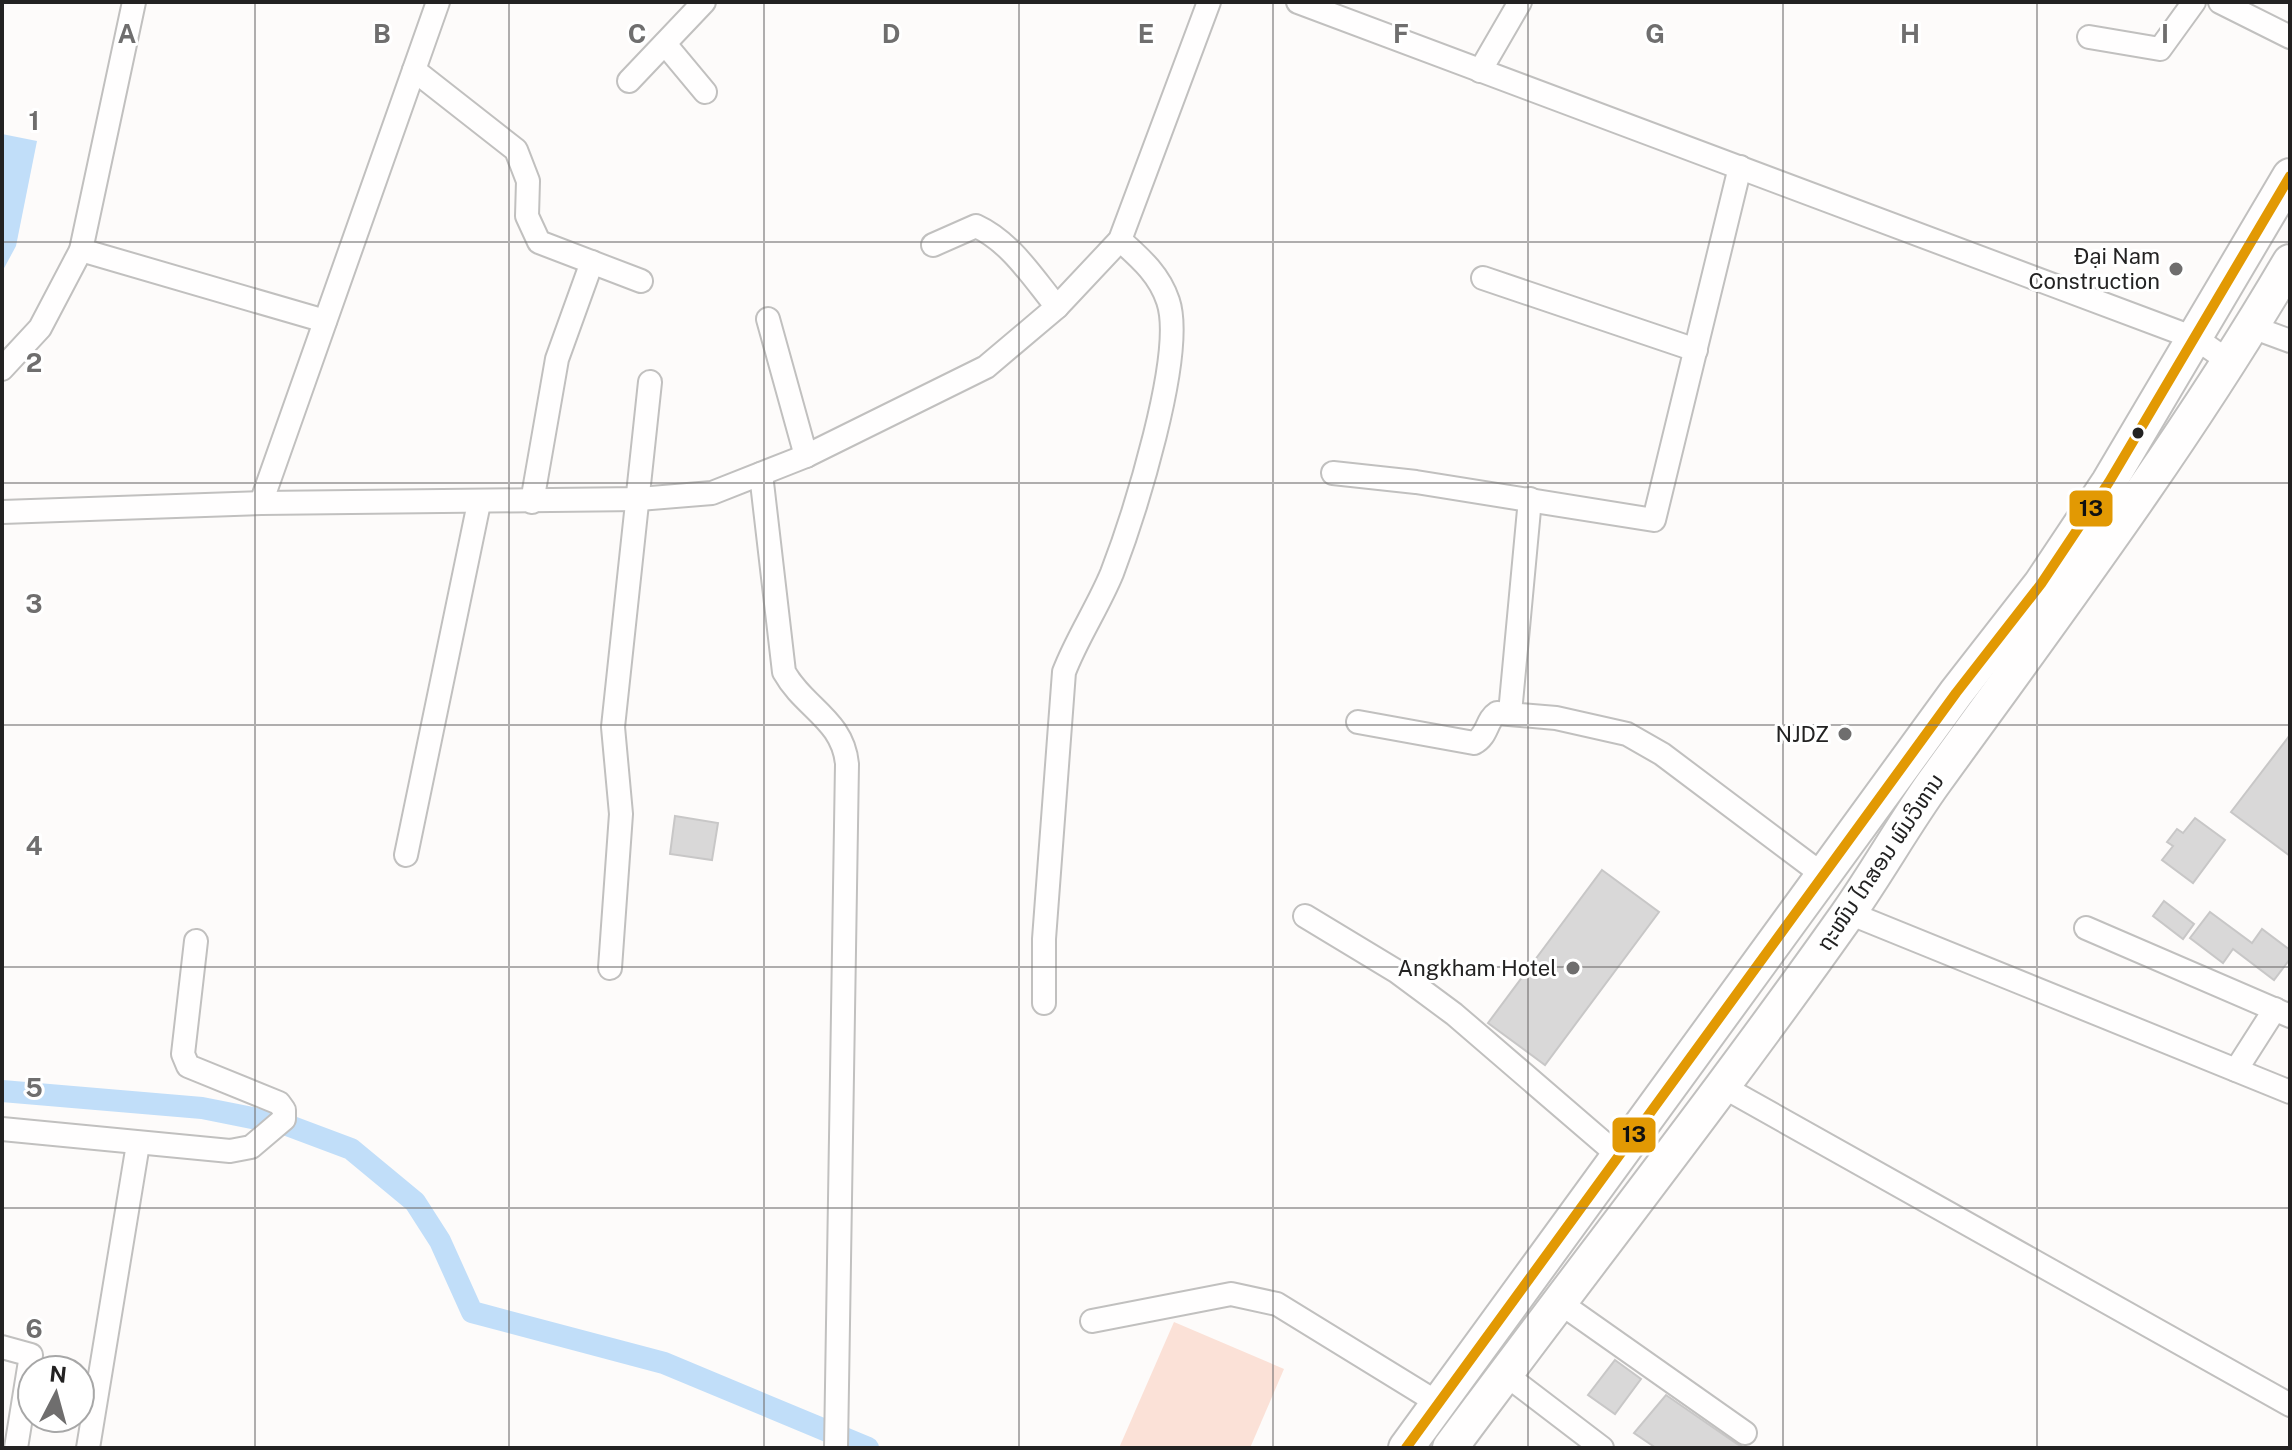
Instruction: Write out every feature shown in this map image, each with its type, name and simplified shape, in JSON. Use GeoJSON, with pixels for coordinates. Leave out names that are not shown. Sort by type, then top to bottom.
{"type":"FeatureCollection","features":[{"type":"Feature","properties":{"kind":"highway","name":"ຖະໜົນ ໄກສອນ ພົມວິຫານ"},"geometry":{"type":"LineString","coordinates":[[1406,1448],[1823,875],[2041,584],[2109,482],[2197,339],[2290,176]]}},
{"type":"Feature","properties":{"kind":"highway","name":"ຖະໜົນ ໄກສອນ ພົມວິຫານ"},"geometry":{"type":"LineString","coordinates":[[1450,1448],[1559,1302],[1622,1224],[1720,1085],[1849,913],[1908,819],[2049,627],[2231,363],[2290,262]]}},
{"type":"Feature","properties":{"kind":"highway"},"geometry":{"type":"LineString","coordinates":[[1587,1200],[1622,1224]]}},
{"type":"Feature","properties":{"kind":"street"},"geometry":{"type":"LineString","coordinates":[[2,369],[40,328],[81,250],[134,2]]}},
{"type":"Feature","properties":{"kind":"street"},"geometry":{"type":"LineString","coordinates":[[261,503],[438,2]]}},
{"type":"Feature","properties":{"kind":"street"},"geometry":{"type":"LineString","coordinates":[[629,81],[704,2]]}},
{"type":"Feature","properties":{"kind":"street"},"geometry":{"type":"LineString","coordinates":[[2,512],[261,503],[639,499],[712,493],[806,456],[986,367],[1057,307],[1120,240],[1209,2]]}},
{"type":"Feature","properties":{"kind":"street"},"geometry":{"type":"LineString","coordinates":[[1298,2],[2197,339],[2231,363]]}},
{"type":"Feature","properties":{"kind":"street"},"geometry":{"type":"LineString","coordinates":[[1480,71],[1520,2]]}},
{"type":"Feature","properties":{"kind":"street"},"geometry":{"type":"LineString","coordinates":[[2089,37],[2160,49],[2194,2]]}},
{"type":"Feature","properties":{"kind":"street"},"geometry":{"type":"LineString","coordinates":[[2220,2],[2290,37]]}},
{"type":"Feature","properties":{"kind":"street"},"geometry":{"type":"LineString","coordinates":[[665,44],[705,92]]}},
{"type":"Feature","properties":{"kind":"street"},"geometry":{"type":"LineString","coordinates":[[414,70],[516,150],[528,181],[527,216],[539,242],[641,281]]}},
{"type":"Feature","properties":{"kind":"street"},"geometry":{"type":"LineString","coordinates":[[1333,473],[1530,499],[1654,520],[1740,167]]}},
{"type":"Feature","properties":{"kind":"street"},"geometry":{"type":"LineString","coordinates":[[933,245],[976,226],[989,232],[1005,244],[1057,307]]}},
{"type":"Feature","properties":{"kind":"street"},"geometry":{"type":"LineString","coordinates":[[1044,1003],[1044,939],[1064,672],[1077,637],[1111,574],[1167,384],[1172,331],[1169,303],[1154,272],[1120,240]]}},
{"type":"Feature","properties":{"kind":"street"},"geometry":{"type":"LineString","coordinates":[[81,250],[325,321]]}},
{"type":"Feature","properties":{"kind":"street"},"geometry":{"type":"LineString","coordinates":[[532,502],[557,359],[592,262]]}},
{"type":"Feature","properties":{"kind":"street"},"geometry":{"type":"LineString","coordinates":[[1483,278],[1696,350]]}},
{"type":"Feature","properties":{"kind":"street"},"geometry":{"type":"LineString","coordinates":[[768,319],[806,456]]}},
{"type":"Feature","properties":{"kind":"street"},"geometry":{"type":"LineString","coordinates":[[2252,327],[2290,341]]}},
{"type":"Feature","properties":{"kind":"street"},"geometry":{"type":"LineString","coordinates":[[610,968],[621,814],[613,727],[650,382]]}},
{"type":"Feature","properties":{"kind":"street"},"geometry":{"type":"LineString","coordinates":[[761,474],[784,672],[792,686],[838,731],[845,745],[847,764],[845,1054],[836,1448]]}},
{"type":"Feature","properties":{"kind":"street"},"geometry":{"type":"LineString","coordinates":[[1510,713],[1530,499]]}},
{"type":"Feature","properties":{"kind":"street"},"geometry":{"type":"LineString","coordinates":[[406,855],[479,503]]}},
{"type":"Feature","properties":{"kind":"street"},"geometry":{"type":"LineString","coordinates":[[1358,722],[1474,743],[1486,733],[1494,715],[1510,713],[1595,725],[1627,734],[1662,754],[1823,875]]}},
{"type":"Feature","properties":{"kind":"street"},"geometry":{"type":"LineString","coordinates":[[1849,913],[2290,1092]]}},
{"type":"Feature","properties":{"kind":"street"},"geometry":{"type":"LineString","coordinates":[[1305,916],[1396,971],[1454,1014],[1619,1156]]}},
{"type":"Feature","properties":{"kind":"street"},"geometry":{"type":"LineString","coordinates":[[2086,928],[2282,1012],[2236,1070]]}},
{"type":"Feature","properties":{"kind":"street"},"geometry":{"type":"LineString","coordinates":[[2,1129],[230,1151],[251,1147],[284,1119],[284,1110],[279,1103],[188,1066],[183,1054],[196,941]]}},
{"type":"Feature","properties":{"kind":"street"},"geometry":{"type":"LineString","coordinates":[[1720,1085],[2290,1405]]}},
{"type":"Feature","properties":{"kind":"street"},"geometry":{"type":"LineString","coordinates":[[88,1448],[138,1144]]}},
{"type":"Feature","properties":{"kind":"street"},"geometry":{"type":"LineString","coordinates":[[1092,1321],[1231,1294],[1277,1304],[1438,1403]]}},
{"type":"Feature","properties":{"kind":"street"},"geometry":{"type":"LineString","coordinates":[[1559,1302],[1745,1433]]}},
{"type":"Feature","properties":{"kind":"street"},"geometry":{"type":"LineString","coordinates":[[2,1347],[31,1355],[16,1448]]}},
{"type":"Feature","properties":{"kind":"street"},"geometry":{"type":"LineString","coordinates":[[1505,1374],[1589,1444]]}},
{"type":"Feature","properties":{"kind":"shaded area"},"geometry":{"type":"Polygon","coordinates":[[[1174,1322],[1284,1369],[1250,1448],[1119,1448],[1174,1322]]]}},
{"type":"Feature","properties":{"kind":"water"},"geometry":{"type":"Polygon","coordinates":[[[2,134],[37,141],[16,246],[2,272],[2,134]]]}},
{"type":"Feature","properties":{"kind":"building"},"geometry":{"type":"Polygon","coordinates":[[[2290,735],[2290,856],[2231,812],[2290,735]]]}},
{"type":"Feature","properties":{"kind":"building"},"geometry":{"type":"Polygon","coordinates":[[[675,816],[718,823],[712,860],[670,854],[675,816]]]}},
{"type":"Feature","properties":{"kind":"building"},"geometry":{"type":"Polygon","coordinates":[[[2195,818],[2225,840],[2193,883],[2162,860],[2173,846],[2167,842],[2177,829],[2183,833],[2195,818]]]}},
{"type":"Feature","properties":{"kind":"building","name":"Angkham Hotel"},"geometry":{"type":"Polygon","coordinates":[[[1602,870],[1659,912],[1545,1065],[1488,1023],[1602,870]]]}},
{"type":"Feature","properties":{"kind":"building"},"geometry":{"type":"Polygon","coordinates":[[[2164,901],[2194,924],[2183,939],[2153,916],[2164,901]]]}},
{"type":"Feature","properties":{"kind":"building"},"geometry":{"type":"Polygon","coordinates":[[[2210,912],[2252,943],[2262,929],[2290,950],[2290,959],[2274,980],[2233,949],[2223,963],[2190,938],[2210,912]]]}},
{"type":"Feature","properties":{"kind":"building"},"geometry":{"type":"Polygon","coordinates":[[[1615,1360],[1641,1379],[1615,1414],[1588,1395],[1615,1360]]]}},
{"type":"Feature","properties":{"kind":"building"},"geometry":{"type":"Polygon","coordinates":[[[1666,1395],[1745,1448],[1656,1448],[1634,1433],[1666,1395]]]}},
{"type":"Feature","properties":{"kind":"waterway"},"geometry":{"type":"LineString","coordinates":[[2,1091],[202,1108],[287,1125],[351,1149],[415,1202],[440,1241],[472,1312],[664,1363],[868,1448]]}},
{"type":"Feature","properties":{"kind":"transit line","name":"13"},"geometry":{"type":"LineString","coordinates":[[1406,1448],[1956,693],[2041,584],[2109,482],[2290,176]]}},
{"type":"Feature","properties":{"kind":"place","name":"Đại Nam Construction"},"geometry":{"type":"Point","coordinates":[2176,269]}},
{"type":"Feature","properties":{"kind":"place","name":"NJDZ"},"geometry":{"type":"Point","coordinates":[1845,734]}},
{"type":"Feature","properties":{"kind":"place","name":"Angkham Hotel"},"geometry":{"type":"Point","coordinates":[1573,968]}}]}
